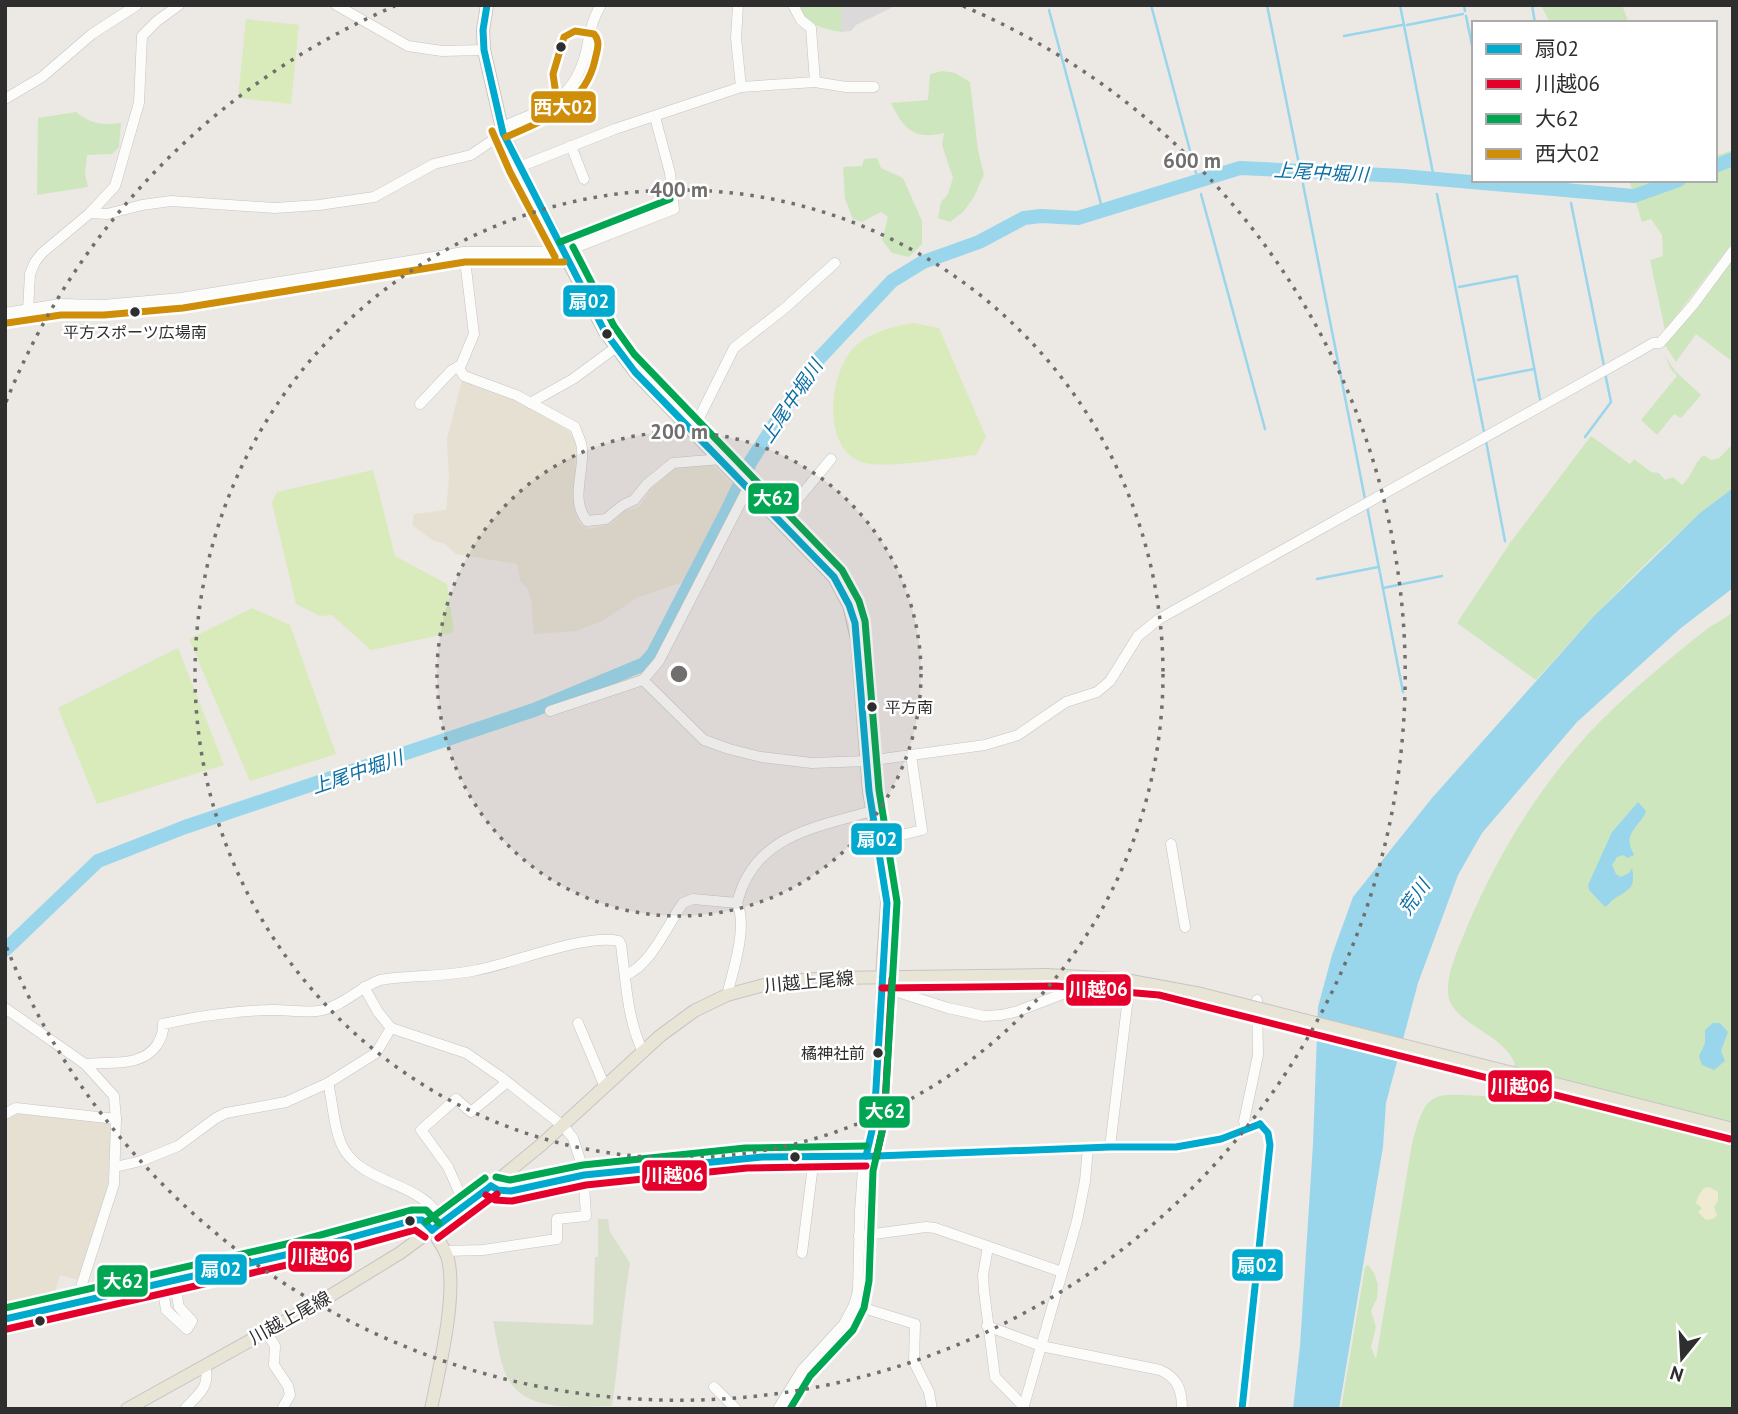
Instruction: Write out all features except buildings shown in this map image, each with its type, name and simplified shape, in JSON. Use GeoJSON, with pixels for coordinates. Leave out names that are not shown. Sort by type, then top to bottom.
{"type":"FeatureCollection","features":[{"type":"Feature","properties":{"kind":"main road"},"geometry":{"type":"LineString","coordinates":[[487,5],[483,30],[484,50],[503,130],[519,167],[599,322],[615,348],[635,372],[834,577],[849,605],[857,639],[872,811],[887,903],[882,982]]}},
{"type":"Feature","properties":{"kind":"main road","name":"川越上尾線"},"geometry":{"type":"LineString","coordinates":[[127,1409],[364,1276],[491,1186],[563,1126],[679,1021],[727,995],[751,987],[802,979],[882,982],[1046,975],[1120,979],[1210,996],[1733,1129]]}},
{"type":"Feature","properties":{"kind":"main road"},"geometry":{"type":"LineString","coordinates":[[431,1409],[448,1314],[449,1269],[437,1226]]}},
{"type":"Feature","properties":{"kind":"street"},"geometry":{"type":"LineString","coordinates":[[5,99],[42,77],[92,34],[137,5]]}},
{"type":"Feature","properties":{"kind":"street"},"geometry":{"type":"LineString","coordinates":[[28,310],[32,265],[41,253],[90,213],[115,186],[139,103],[142,36],[179,5]]}},
{"type":"Feature","properties":{"kind":"street"},"geometry":{"type":"LineString","coordinates":[[336,5],[408,46],[442,51],[484,50]]}},
{"type":"Feature","properties":{"kind":"street"},"geometry":{"type":"LineString","coordinates":[[90,213],[107,214],[171,201],[275,208],[374,197],[434,164],[471,155],[503,130],[550,105],[575,81],[582,66],[593,21],[601,5]]}},
{"type":"Feature","properties":{"kind":"street"},"geometry":{"type":"LineString","coordinates":[[738,5],[736,38],[741,88]]}},
{"type":"Feature","properties":{"kind":"street"},"geometry":{"type":"LineString","coordinates":[[793,5],[801,20],[811,28],[815,82]]}},
{"type":"Feature","properties":{"kind":"street"},"geometry":{"type":"LineString","coordinates":[[519,167],[571,146],[741,88],[815,82],[846,87],[874,87]]}},
{"type":"Feature","properties":{"kind":"street"},"geometry":{"type":"LineString","coordinates":[[5,313],[60,304],[103,305],[181,298],[464,252],[564,252],[674,209],[670,173],[655,117]]}},
{"type":"Feature","properties":{"kind":"street"},"geometry":{"type":"LineString","coordinates":[[571,146],[584,179]]}},
{"type":"Feature","properties":{"kind":"street"},"geometry":{"type":"LineString","coordinates":[[643,680],[704,740],[761,757],[812,764],[867,761],[1005,741],[1037,724],[1066,702],[1097,692],[1110,681],[1138,636],[1159,619],[1653,343],[1660,343],[1733,251]]}},
{"type":"Feature","properties":{"kind":"street"},"geometry":{"type":"LineString","coordinates":[[420,404],[436,385],[461,365],[474,334],[464,252]]}},
{"type":"Feature","properties":{"kind":"street"},"geometry":{"type":"LineString","coordinates":[[693,430],[734,348],[785,308],[835,263]]}},
{"type":"Feature","properties":{"kind":"street"},"geometry":{"type":"LineString","coordinates":[[530,403],[573,379],[615,348]]}},
{"type":"Feature","properties":{"kind":"street"},"geometry":{"type":"LineString","coordinates":[[458,367],[464,376],[516,395],[575,427],[582,447],[579,511],[587,521],[606,519],[634,500],[673,463],[721,459]]}},
{"type":"Feature","properties":{"kind":"street"},"geometry":{"type":"LineString","coordinates":[[780,521],[831,459]]}},
{"type":"Feature","properties":{"kind":"street"},"geometry":{"type":"LineString","coordinates":[[550,711],[643,680],[659,661],[744,483]]}},
{"type":"Feature","properties":{"kind":"street"},"geometry":{"type":"LineString","coordinates":[[877,841],[922,830],[911,755]]}},
{"type":"Feature","properties":{"kind":"street"},"geometry":{"type":"LineString","coordinates":[[727,995],[741,926],[737,903],[747,872],[783,840],[804,830],[872,811]]}},
{"type":"Feature","properties":{"kind":"street"},"geometry":{"type":"LineString","coordinates":[[1171,844],[1185,927]]}},
{"type":"Feature","properties":{"kind":"street"},"geometry":{"type":"LineString","coordinates":[[625,975],[632,973],[646,960],[683,903],[693,899],[737,903]]}},
{"type":"Feature","properties":{"kind":"street"},"geometry":{"type":"LineString","coordinates":[[85,1064],[139,1060],[155,1048],[164,1030],[163,1024],[218,1013],[319,1011],[328,1009],[364,987],[392,979],[477,970],[597,940],[619,942],[635,1036],[642,1052]]}},
{"type":"Feature","properties":{"kind":"street"},"geometry":{"type":"LineString","coordinates":[[778,1409],[793,1382],[834,1337],[854,1305],[859,1280],[863,1170],[873,1132],[882,982],[948,1008],[994,1016],[1027,1008],[1078,988],[1107,993],[1129,989],[1256,1018]]}},
{"type":"Feature","properties":{"kind":"street"},"geometry":{"type":"LineString","coordinates":[[364,987],[391,1028],[466,1052],[563,1126],[573,1138],[584,1175],[586,1216],[556,1219],[557,1239],[483,1250],[445,1251]]}},
{"type":"Feature","properties":{"kind":"street"},"geometry":{"type":"LineString","coordinates":[[1110,1147],[1129,989]]}},
{"type":"Feature","properties":{"kind":"street"},"geometry":{"type":"LineString","coordinates":[[1246,1129],[1244,1121],[1258,1055],[1257,1000]]}},
{"type":"Feature","properties":{"kind":"street"},"geometry":{"type":"LineString","coordinates":[[5,1008],[85,1064],[114,1096],[116,1119],[112,1195],[78,1303]]}},
{"type":"Feature","properties":{"kind":"street"},"geometry":{"type":"LineString","coordinates":[[578,1023],[605,1087]]}},
{"type":"Feature","properties":{"kind":"street"},"geometry":{"type":"LineString","coordinates":[[115,1167],[168,1151],[226,1113],[286,1102],[328,1083],[376,1054],[391,1028]]}},
{"type":"Feature","properties":{"kind":"street"},"geometry":{"type":"LineString","coordinates":[[5,1319],[347,1240],[414,1220],[437,1226],[438,1210],[404,1188],[363,1168],[346,1153],[339,1136],[328,1083]]}},
{"type":"Feature","properties":{"kind":"street"},"geometry":{"type":"LineString","coordinates":[[465,1205],[448,1167],[421,1130],[456,1099],[471,1112],[506,1083]]}},
{"type":"Feature","properties":{"kind":"street"},"geometry":{"type":"LineString","coordinates":[[5,1114],[16,1108],[116,1119]]}},
{"type":"Feature","properties":{"kind":"street"},"geometry":{"type":"LineString","coordinates":[[491,1186],[498,1190],[511,1191],[584,1175],[746,1158],[1176,1147],[1203,1144],[1260,1124],[1268,1133],[1270,1145],[1242,1409]]}},
{"type":"Feature","properties":{"kind":"street"},"geometry":{"type":"LineString","coordinates":[[1024,1408],[1077,1221],[1088,1148]]}},
{"type":"Feature","properties":{"kind":"street"},"geometry":{"type":"LineString","coordinates":[[802,1253],[814,1157]]}},
{"type":"Feature","properties":{"kind":"street"},"geometry":{"type":"LineString","coordinates":[[859,1236],[926,1227],[1062,1272]]}},
{"type":"Feature","properties":{"kind":"street"},"geometry":{"type":"LineString","coordinates":[[988,1247],[983,1275],[995,1377],[1024,1408]]}},
{"type":"Feature","properties":{"kind":"street"},"geometry":{"type":"LineString","coordinates":[[162,1283],[166,1310],[187,1329],[192,1321],[179,1307],[174,1280]]}},
{"type":"Feature","properties":{"kind":"street"},"geometry":{"type":"LineString","coordinates":[[854,1305],[915,1324],[914,1362],[929,1391],[932,1409]]}},
{"type":"Feature","properties":{"kind":"street"},"geometry":{"type":"LineString","coordinates":[[987,1326],[1041,1346],[1160,1370],[1179,1384],[1182,1409]]}},
{"type":"Feature","properties":{"kind":"street"},"geometry":{"type":"LineString","coordinates":[[266,1332],[275,1346],[274,1365],[288,1386],[290,1395],[282,1409]]}},
{"type":"Feature","properties":{"kind":"street"},"geometry":{"type":"LineString","coordinates":[[185,1409],[206,1384],[208,1378],[205,1366]]}},
{"type":"Feature","properties":{"kind":"street"},"geometry":{"type":"LineString","coordinates":[[714,1387],[736,1409]]}},
{"type":"Feature","properties":{"kind":"shaded area"},"geometry":{"type":"Polygon","coordinates":[[[841,5],[897,5],[856,25],[851,31],[841,32],[841,5]]]}},
{"type":"Feature","properties":{"kind":"shaded area"},"geometry":{"type":"Polygon","coordinates":[[[462,380],[515,399],[569,431],[576,442],[574,507],[579,523],[589,529],[611,524],[624,511],[639,507],[650,490],[676,467],[713,465],[735,486],[686,581],[636,598],[603,621],[576,631],[534,634],[531,601],[528,589],[520,581],[517,564],[456,554],[445,544],[432,540],[412,525],[414,514],[446,510],[449,480],[447,439],[462,380]]]}},
{"type":"Feature","properties":{"kind":"shaded area"},"geometry":{"type":"Polygon","coordinates":[[[17,1111],[111,1120],[110,1159],[107,1198],[78,1280],[60,1275],[51,1304],[5,1313],[5,1118],[17,1111]]]}},
{"type":"Feature","properties":{"kind":"green space"},"geometry":{"type":"Polygon","coordinates":[[[797,5],[841,5],[841,32],[815,24],[805,17],[797,5]]]}},
{"type":"Feature","properties":{"kind":"green space"},"geometry":{"type":"Polygon","coordinates":[[[1541,5],[1622,5],[1628,21],[1549,21],[1541,5]]]}},
{"type":"Feature","properties":{"kind":"green space"},"geometry":{"type":"Polygon","coordinates":[[[246,19],[299,25],[291,104],[238,98],[246,19]]]}},
{"type":"Feature","properties":{"kind":"green space"},"geometry":{"type":"Polygon","coordinates":[[[942,71],[955,73],[970,82],[978,150],[984,174],[974,197],[963,212],[950,222],[938,218],[941,202],[948,194],[953,178],[942,145],[944,133],[924,135],[911,130],[900,120],[891,103],[928,100],[930,74],[942,71]]]}},
{"type":"Feature","properties":{"kind":"green space"},"geometry":{"type":"Polygon","coordinates":[[[76,112],[97,123],[121,123],[119,147],[112,154],[87,155],[85,174],[88,187],[37,195],[38,118],[76,112]]]}},
{"type":"Feature","properties":{"kind":"green space"},"geometry":{"type":"Polygon","coordinates":[[[1733,150],[1733,242],[1665,330],[1650,260],[1663,256],[1662,235],[1651,219],[1642,222],[1630,182],[1717,182],[1717,155],[1733,150]]]}},
{"type":"Feature","properties":{"kind":"green space"},"geometry":{"type":"Polygon","coordinates":[[[877,158],[881,168],[903,178],[922,221],[922,244],[909,257],[892,253],[882,240],[888,217],[881,212],[862,222],[853,219],[845,199],[843,167],[862,166],[864,159],[877,158]]]}},
{"type":"Feature","properties":{"kind":"green space"},"geometry":{"type":"Polygon","coordinates":[[[1733,257],[1733,362],[1696,334],[1676,362],[1663,342],[1733,257]]]}},
{"type":"Feature","properties":{"kind":"green space"},"geometry":{"type":"Polygon","coordinates":[[[913,323],[939,328],[986,437],[976,455],[882,465],[859,461],[847,452],[839,440],[835,426],[833,409],[838,377],[844,362],[857,345],[872,335],[913,323]]]}},
{"type":"Feature","properties":{"kind":"green space"},"geometry":{"type":"Polygon","coordinates":[[[1664,354],[1675,371],[1701,395],[1681,418],[1674,414],[1657,435],[1641,420],[1677,376],[1664,354]]]}},
{"type":"Feature","properties":{"kind":"green space"},"geometry":{"type":"Polygon","coordinates":[[[1591,436],[1630,464],[1634,459],[1651,472],[1659,473],[1665,480],[1673,477],[1682,485],[1704,455],[1711,460],[1719,458],[1733,444],[1733,488],[1655,555],[1536,680],[1457,623],[1510,543],[1591,436]]]}},
{"type":"Feature","properties":{"kind":"green space"},"geometry":{"type":"Polygon","coordinates":[[[373,470],[395,556],[447,584],[454,632],[371,650],[332,615],[320,616],[296,604],[272,503],[277,492],[373,470]]]}},
{"type":"Feature","properties":{"kind":"green space"},"geometry":{"type":"Polygon","coordinates":[[[252,608],[290,625],[336,754],[250,781],[189,639],[252,608]]]}},
{"type":"Feature","properties":{"kind":"green space"},"geometry":{"type":"Polygon","coordinates":[[[1733,611],[1733,1409],[1341,1409],[1365,1267],[1368,1265],[1378,1285],[1377,1298],[1371,1311],[1376,1327],[1371,1347],[1376,1359],[1412,1144],[1422,1114],[1433,1099],[1441,1096],[1496,1094],[1515,1064],[1500,1044],[1458,1013],[1451,1004],[1448,993],[1454,959],[1480,897],[1529,810],[1591,731],[1658,669],[1733,611]]]}},
{"type":"Feature","properties":{"kind":"green space"},"geometry":{"type":"Polygon","coordinates":[[[178,648],[224,765],[97,804],[58,708],[178,648]]]}},
{"type":"Feature","properties":{"kind":"green space"},"geometry":{"type":"Polygon","coordinates":[[[598,1219],[608,1219],[610,1232],[630,1263],[612,1406],[568,1406],[538,1402],[514,1388],[506,1375],[493,1321],[593,1325],[598,1219]]]}},
{"type":"Feature","properties":{"kind":"sand"},"geometry":{"type":"Polygon","coordinates":[[[1709,1187],[1718,1192],[1718,1201],[1714,1207],[1717,1215],[1706,1220],[1698,1212],[1702,1208],[1696,1203],[1702,1190],[1709,1187]]]}},
{"type":"Feature","properties":{"kind":"water","name":"荒川"},"geometry":{"type":"Polygon","coordinates":[[[1733,488],[1733,588],[1681,628],[1577,722],[1482,833],[1458,875],[1418,983],[1386,1103],[1383,1147],[1339,1409],[1293,1409],[1300,1346],[1313,1144],[1318,1007],[1332,955],[1353,897],[1432,798],[1594,616],[1700,513],[1733,488]]]}},
{"type":"Feature","properties":{"kind":"water"},"geometry":{"type":"Polygon","coordinates":[[[1638,802],[1646,811],[1631,835],[1630,845],[1634,855],[1628,858],[1623,855],[1617,857],[1612,865],[1616,874],[1621,877],[1632,868],[1632,884],[1605,907],[1589,890],[1588,885],[1612,832],[1638,802]]]}},
{"type":"Feature","properties":{"kind":"water"},"geometry":{"type":"Polygon","coordinates":[[[1713,1023],[1720,1023],[1728,1032],[1721,1051],[1725,1061],[1714,1070],[1702,1065],[1699,1056],[1705,1043],[1705,1030],[1713,1023]]]}},
{"type":"Feature","properties":{"kind":"waterway"},"geometry":{"type":"LineString","coordinates":[[1151,5],[1196,173]]}},
{"type":"Feature","properties":{"kind":"waterway"},"geometry":{"type":"LineString","coordinates":[[1267,5],[1299,164]]}},
{"type":"Feature","properties":{"kind":"waterway"},"geometry":{"type":"LineString","coordinates":[[1400,5],[1433,173]]}},
{"type":"Feature","properties":{"kind":"waterway"},"geometry":{"type":"LineString","coordinates":[[1464,5],[1465,11]]}},
{"type":"Feature","properties":{"kind":"waterway"},"geometry":{"type":"LineString","coordinates":[[1532,5],[1535,21]]}},
{"type":"Feature","properties":{"kind":"waterway"},"geometry":{"type":"LineString","coordinates":[[1049,10],[1101,204]]}},
{"type":"Feature","properties":{"kind":"waterway"},"geometry":{"type":"LineString","coordinates":[[1407,25],[1463,14]]}},
{"type":"Feature","properties":{"kind":"waterway"},"geometry":{"type":"LineString","coordinates":[[1466,16],[1472,45]]}},
{"type":"Feature","properties":{"kind":"waterway"},"geometry":{"type":"LineString","coordinates":[[1344,36],[1402,25]]}},
{"type":"Feature","properties":{"kind":"waterway","name":"上尾中堀川"},"geometry":{"type":"LineString","coordinates":[[1717,165],[1733,159]]}},
{"type":"Feature","properties":{"kind":"waterway","name":"上尾中堀川"},"geometry":{"type":"LineString","coordinates":[[5,950],[98,861],[185,827],[534,710],[644,664],[653,654],[751,461],[813,365],[892,281],[923,262],[979,242],[1024,218],[1078,218],[1240,168],[1402,176],[1634,196],[1673,182]]}},
{"type":"Feature","properties":{"kind":"waterway"},"geometry":{"type":"LineString","coordinates":[[1567,182],[1568,186]]}},
{"type":"Feature","properties":{"kind":"waterway"},"geometry":{"type":"LineString","coordinates":[[1303,184],[1365,499]]}},
{"type":"Feature","properties":{"kind":"waterway"},"geometry":{"type":"LineString","coordinates":[[1201,194],[1265,429]]}},
{"type":"Feature","properties":{"kind":"waterway"},"geometry":{"type":"LineString","coordinates":[[1437,194],[1484,432]]}},
{"type":"Feature","properties":{"kind":"waterway"},"geometry":{"type":"LineString","coordinates":[[1571,203],[1604,366]]}},
{"type":"Feature","properties":{"kind":"waterway"},"geometry":{"type":"LineString","coordinates":[[1459,287],[1517,276],[1540,399]]}},
{"type":"Feature","properties":{"kind":"waterway"},"geometry":{"type":"LineString","coordinates":[[1478,380],[1534,369]]}},
{"type":"Feature","properties":{"kind":"waterway"},"geometry":{"type":"LineString","coordinates":[[1585,437],[1611,402],[1605,373]]}},
{"type":"Feature","properties":{"kind":"waterway"},"geometry":{"type":"LineString","coordinates":[[1486,441],[1505,541]]}},
{"type":"Feature","properties":{"kind":"waterway"},"geometry":{"type":"LineString","coordinates":[[1367,506],[1403,692]]}},
{"type":"Feature","properties":{"kind":"waterway"},"geometry":{"type":"LineString","coordinates":[[1317,579],[1378,567]]}},
{"type":"Feature","properties":{"kind":"waterway"},"geometry":{"type":"LineString","coordinates":[[1383,588],[1442,576]]}},
{"type":"Feature","properties":{"kind":"transit line","name":"扇02"},"geometry":{"type":"LineString","coordinates":[[487,5],[483,30],[484,50],[503,133],[605,332],[635,372],[834,577],[855,623],[869,791],[887,903],[874,1122],[866,1156]]}},
{"type":"Feature","properties":{"kind":"transit line","name":"西大02"},"geometry":{"type":"LineString","coordinates":[[506,137],[549,117],[573,100],[590,76],[597,49],[594,34],[575,31],[564,37],[553,74],[555,88]]}},
{"type":"Feature","properties":{"kind":"transit line","name":"西大02"},"geometry":{"type":"LineString","coordinates":[[492,131],[510,172],[555,257]]}},
{"type":"Feature","properties":{"kind":"transit line","name":"大62"},"geometry":{"type":"LineString","coordinates":[[560,242],[670,199]]}},
{"type":"Feature","properties":{"kind":"transit line","name":"大62"},"geometry":{"type":"LineString","coordinates":[[573,247],[614,326],[634,354],[842,570],[859,601],[865,621],[879,790],[897,902],[884,1123],[873,1171],[869,1281],[864,1308],[853,1330],[810,1376],[790,1409]]}},
{"type":"Feature","properties":{"kind":"transit line","name":"西大02"},"geometry":{"type":"LineString","coordinates":[[7,323],[61,315],[104,315],[183,308],[465,262],[564,262]]}},
{"type":"Feature","properties":{"kind":"transit line","name":"川越06"},"geometry":{"type":"LineString","coordinates":[[876,1158],[884,1123],[892,979]]}},
{"type":"Feature","properties":{"kind":"transit line","name":"川越06"},"geometry":{"type":"LineString","coordinates":[[882,988],[1056,986],[1159,995],[1730,1139]]}},
{"type":"Feature","properties":{"kind":"transit line","name":"扇02"},"geometry":{"type":"LineString","coordinates":[[491,1186],[498,1190],[511,1191],[584,1175],[762,1157],[1176,1147],[1221,1139],[1260,1124]]}},
{"type":"Feature","properties":{"kind":"transit line","name":"扇02"},"geometry":{"type":"LineString","coordinates":[[1242,1409],[1270,1145],[1268,1133],[1260,1124]]}},
{"type":"Feature","properties":{"kind":"transit line","name":"大62"},"geometry":{"type":"LineString","coordinates":[[496,1177],[510,1180],[583,1165],[745,1148],[866,1146]]}},
{"type":"Feature","properties":{"kind":"transit line","name":"川越06"},"geometry":{"type":"LineString","coordinates":[[486,1195],[495,1200],[512,1201],[586,1185],[747,1168],[866,1166]]}},
{"type":"Feature","properties":{"kind":"transit line","name":"大62"},"geometry":{"type":"LineString","coordinates":[[426,1222],[485,1178]]}},
{"type":"Feature","properties":{"kind":"transit line","name":"扇02"},"geometry":{"type":"LineString","coordinates":[[432,1230],[491,1186]]}},
{"type":"Feature","properties":{"kind":"transit line","name":"川越06"},"geometry":{"type":"LineString","coordinates":[[438,1238],[497,1194]]}},
{"type":"Feature","properties":{"kind":"transit line","name":"大62"},"geometry":{"type":"LineString","coordinates":[[5,1308],[295,1242],[412,1210],[426,1210],[439,1223]]}},
{"type":"Feature","properties":{"kind":"transit line","name":"扇02"},"geometry":{"type":"LineString","coordinates":[[5,1319],[298,1252],[414,1220],[422,1220],[432,1230]]}},
{"type":"Feature","properties":{"kind":"transit line","name":"川越06"},"geometry":{"type":"LineString","coordinates":[[7,1329],[300,1262],[415,1230],[425,1237]]}},
{"type":"Feature","properties":{"kind":"place","name":"平方スポーツ広場南"},"geometry":{"type":"Point","coordinates":[135,312]}},
{"type":"Feature","properties":{"kind":"place","name":"平方南"},"geometry":{"type":"Point","coordinates":[872,707]}},
{"type":"Feature","properties":{"kind":"place","name":"橘神社前"},"geometry":{"type":"Point","coordinates":[878,1053]}}]}
